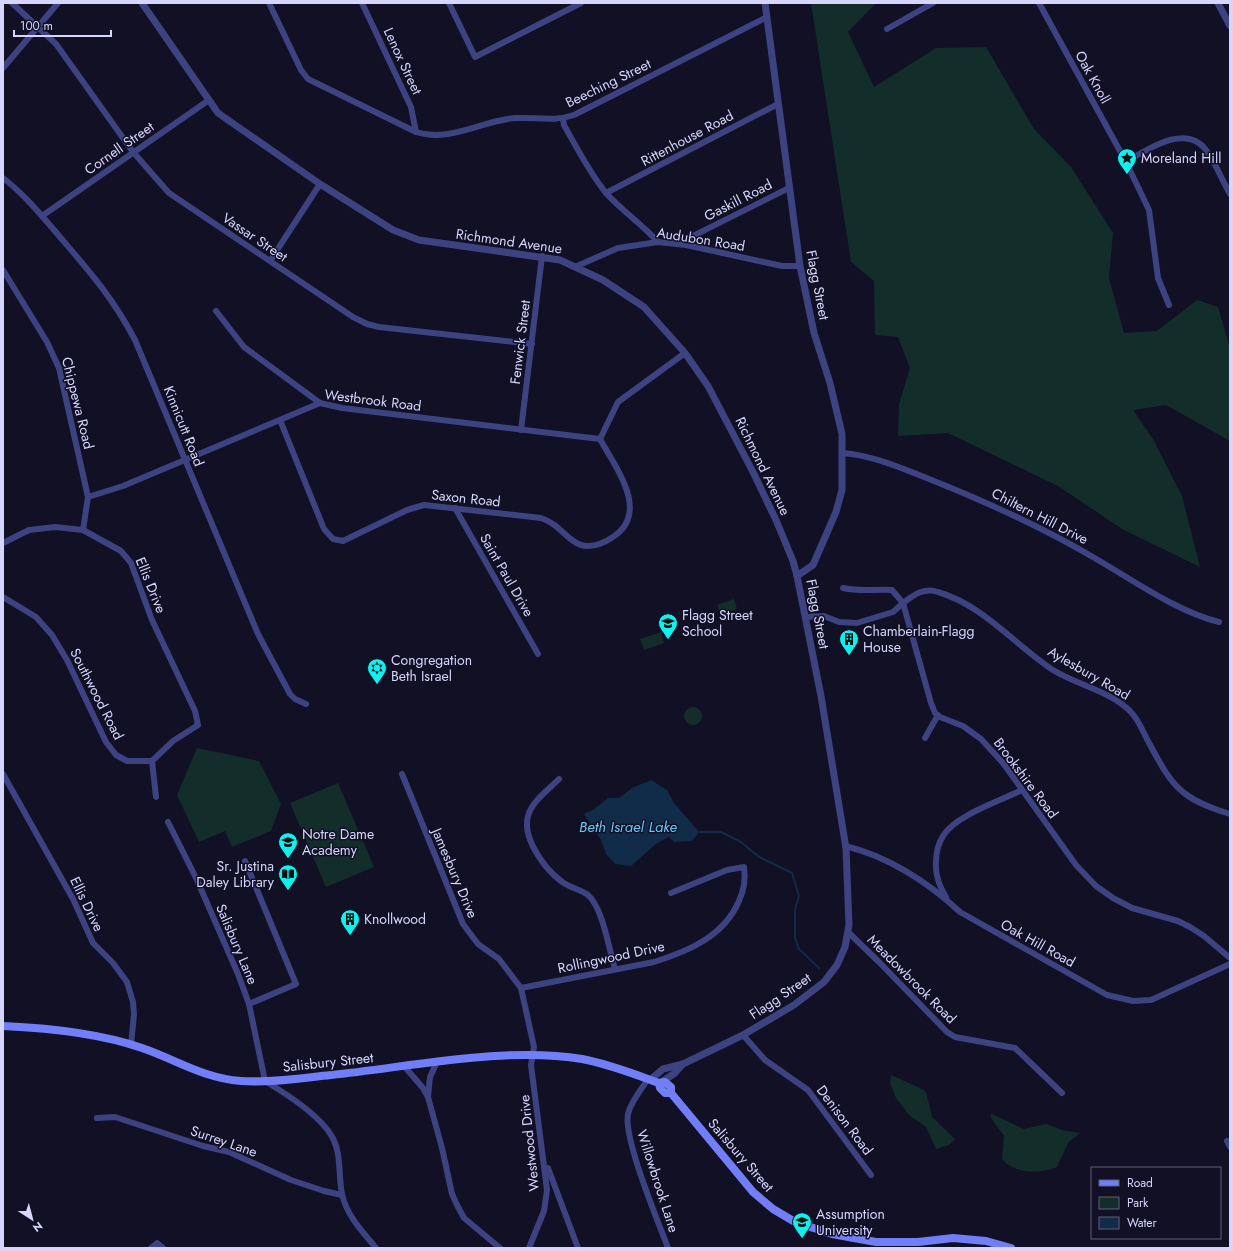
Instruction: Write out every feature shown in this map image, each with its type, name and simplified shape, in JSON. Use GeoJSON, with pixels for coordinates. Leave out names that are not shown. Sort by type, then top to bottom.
{"type":"FeatureCollection","features":[{"type":"Feature","properties":{"kind":"main road","name":"Salisbury Street"},"geometry":{"type":"LineString","coordinates":[[3,1026],[42,1028],[131,1045],[206,1075],[240,1081],[265,1081],[475,1058],[533,1056],[582,1059],[617,1068],[659,1083],[665,1082],[671,1087],[671,1093],[753,1192],[773,1209],[796,1222],[832,1234],[876,1242],[918,1242],[953,1238],[986,1241],[1011,1248]]}},
{"type":"Feature","properties":{"kind":"street","name":"Vassar Street"},"geometry":{"type":"LineString","coordinates":[[12,3],[39,26],[56,44],[133,152],[169,192],[353,317],[373,326],[532,344]]}},
{"type":"Feature","properties":{"kind":"street"},"geometry":{"type":"LineString","coordinates":[[3,68],[58,3]]}},
{"type":"Feature","properties":{"kind":"street","name":"Richmond Avenue"},"geometry":{"type":"LineString","coordinates":[[142,3],[218,113],[320,184],[378,221],[406,236],[432,243],[542,256],[560,260],[577,266],[614,286],[644,307],[685,353],[708,386],[753,472],[786,542],[797,576]]}},
{"type":"Feature","properties":{"kind":"street","name":"Beeching Street"},"geometry":{"type":"LineString","coordinates":[[269,3],[304,75],[416,132],[441,135],[506,119],[563,118],[583,111],[766,17]]}},
{"type":"Feature","properties":{"kind":"street","name":"Lenox Street"},"geometry":{"type":"LineString","coordinates":[[362,3],[411,107],[416,132]]}},
{"type":"Feature","properties":{"kind":"street"},"geometry":{"type":"LineString","coordinates":[[449,3],[475,57],[581,3]]}},
{"type":"Feature","properties":{"kind":"street","name":"Flagg Street"},"geometry":{"type":"LineString","coordinates":[[649,1079],[663,1069],[683,1064],[743,1035],[794,1005],[824,982],[837,965],[843,953],[848,932],[848,883],[845,846],[821,696],[797,576],[813,565],[836,512],[842,490],[840,421],[814,333],[800,266],[764,3]]}},
{"type":"Feature","properties":{"kind":"street"},"geometry":{"type":"LineString","coordinates":[[887,29],[934,3]]}},
{"type":"Feature","properties":{"kind":"street","name":"Oak Knoll"},"geometry":{"type":"LineString","coordinates":[[1039,3],[1141,192],[1151,218],[1158,278],[1169,305]]}},
{"type":"Feature","properties":{"kind":"street"},"geometry":{"type":"LineString","coordinates":[[1218,3],[1230,26]]}},
{"type":"Feature","properties":{"kind":"street","name":"Cornell Street"},"geometry":{"type":"LineString","coordinates":[[42,216],[209,100]]}},
{"type":"Feature","properties":{"kind":"street","name":"Rittenhouse Road"},"geometry":{"type":"LineString","coordinates":[[606,193],[778,104]]}},
{"type":"Feature","properties":{"kind":"street"},"geometry":{"type":"LineString","coordinates":[[563,118],[564,125],[580,155],[606,193],[647,229],[658,242]]}},
{"type":"Feature","properties":{"kind":"street"},"geometry":{"type":"LineString","coordinates":[[1126,162],[1166,140],[1187,138],[1196,142],[1208,152],[1230,194]]}},
{"type":"Feature","properties":{"kind":"street","name":"Kinnicutt Road"},"geometry":{"type":"LineString","coordinates":[[3,178],[42,216],[100,282],[122,315],[135,340],[261,640],[290,694],[295,699],[306,704]]}},
{"type":"Feature","properties":{"kind":"street"},"geometry":{"type":"LineString","coordinates":[[270,261],[320,184]]}},
{"type":"Feature","properties":{"kind":"street","name":"Gaskill Road"},"geometry":{"type":"LineString","coordinates":[[677,244],[789,188]]}},
{"type":"Feature","properties":{"kind":"street","name":"Audubon Road"},"geometry":{"type":"LineString","coordinates":[[577,266],[618,248],[658,242],[677,244],[782,266],[800,266]]}},
{"type":"Feature","properties":{"kind":"street","name":"Fenwick Street"},"geometry":{"type":"LineString","coordinates":[[521,430],[542,256]]}},
{"type":"Feature","properties":{"kind":"street","name":"Chippewa Road"},"geometry":{"type":"LineString","coordinates":[[3,270],[49,346],[59,368],[88,497],[83,530]]}},
{"type":"Feature","properties":{"kind":"street"},"geometry":{"type":"LineString","coordinates":[[216,311],[244,347],[320,403]]}},
{"type":"Feature","properties":{"kind":"street"},"geometry":{"type":"LineString","coordinates":[[600,439],[618,402],[685,353]]}},
{"type":"Feature","properties":{"kind":"street","name":"Westbrook Road"},"geometry":{"type":"LineString","coordinates":[[88,497],[123,486],[320,403],[342,408],[600,439]]}},
{"type":"Feature","properties":{"kind":"street","name":"Saxon Road"},"geometry":{"type":"LineString","coordinates":[[280,420],[326,533],[338,541],[348,540],[418,506],[430,505],[541,518],[556,524],[573,541],[583,546],[592,546],[606,541],[622,529],[628,518],[631,506],[626,489],[600,439]]}},
{"type":"Feature","properties":{"kind":"street","name":"Chiltern Hill Drive"},"geometry":{"type":"LineString","coordinates":[[842,453],[861,456],[906,470],[977,498],[1023,519],[1089,554],[1169,602],[1219,622]]}},
{"type":"Feature","properties":{"kind":"street","name":"Saint Paul Drive"},"geometry":{"type":"LineString","coordinates":[[455,508],[538,654]]}},
{"type":"Feature","properties":{"kind":"street","name":"Ellis Drive"},"geometry":{"type":"LineString","coordinates":[[3,543],[18,534],[42,527],[55,526],[83,530],[121,551],[131,563],[152,620],[195,711],[198,724],[173,742],[152,762]]}},
{"type":"Feature","properties":{"kind":"street"},"geometry":{"type":"LineString","coordinates":[[843,588],[868,592],[878,589],[892,590],[902,603],[931,703],[938,715],[925,738]]}},
{"type":"Feature","properties":{"kind":"street","name":"Aylesbury Road"},"geometry":{"type":"LineString","coordinates":[[902,603],[917,593],[924,591],[938,591],[945,594],[961,602],[989,620],[1053,670],[1120,703],[1137,719],[1164,771],[1174,785],[1193,800],[1207,807],[1230,814]]}},
{"type":"Feature","properties":{"kind":"street","name":"Southwood Road"},"geometry":{"type":"LineString","coordinates":[[3,597],[36,617],[52,635],[67,660],[106,742],[116,755],[127,761],[152,762]]}},
{"type":"Feature","properties":{"kind":"street"},"geometry":{"type":"LineString","coordinates":[[805,617],[824,616],[839,622],[857,623],[893,612],[902,603]]}},
{"type":"Feature","properties":{"kind":"street","name":"Brookshire Road"},"geometry":{"type":"LineString","coordinates":[[938,715],[963,726],[981,739],[1003,763],[1076,865],[1100,889],[1132,908],[1172,919],[1190,927],[1204,936],[1230,958]]}},
{"type":"Feature","properties":{"kind":"street"},"geometry":{"type":"LineString","coordinates":[[152,762],[156,797]]}},
{"type":"Feature","properties":{"kind":"street","name":"Ellis Drive"},"geometry":{"type":"LineString","coordinates":[[3,774],[73,899],[93,943],[113,963],[127,982],[133,1002],[134,1014],[131,1045]]}},
{"type":"Feature","properties":{"kind":"street","name":"Jamesbury Drive"},"geometry":{"type":"LineString","coordinates":[[402,774],[463,924],[478,944],[499,959],[521,988],[534,1047],[533,1056]]}},
{"type":"Feature","properties":{"kind":"street"},"geometry":{"type":"LineString","coordinates":[[559,779],[532,808],[528,819],[530,836],[537,854],[550,871],[568,886],[588,895],[595,906],[615,969]]}},
{"type":"Feature","properties":{"kind":"street"},"geometry":{"type":"LineString","coordinates":[[948,899],[939,884],[935,870],[937,849],[943,836],[951,827],[969,816],[1022,790]]}},
{"type":"Feature","properties":{"kind":"street","name":"Salisbury Lane"},"geometry":{"type":"LineString","coordinates":[[168,822],[197,880],[238,974],[249,1004],[265,1081]]}},
{"type":"Feature","properties":{"kind":"street","name":"Oak Hill Road"},"geometry":{"type":"LineString","coordinates":[[845,846],[859,849],[890,863],[924,882],[948,899],[960,912],[1107,995],[1124,1000],[1151,1000],[1230,964]]}},
{"type":"Feature","properties":{"kind":"street"},"geometry":{"type":"LineString","coordinates":[[246,861],[296,984],[249,1004]]}},
{"type":"Feature","properties":{"kind":"street","name":"Rollingwood Drive"},"geometry":{"type":"LineString","coordinates":[[521,988],[654,962],[674,955],[704,941],[717,932],[728,921],[739,902],[745,882],[744,867],[727,870],[671,893]]}},
{"type":"Feature","properties":{"kind":"street","name":"Meadowbrook Road"},"geometry":{"type":"LineString","coordinates":[[848,932],[947,1032],[955,1037],[1016,1048],[1062,1093]]}},
{"type":"Feature","properties":{"kind":"street","name":"Denison Road"},"geometry":{"type":"LineString","coordinates":[[743,1035],[765,1060],[808,1090],[871,1175]]}},
{"type":"Feature","properties":{"kind":"street","name":"Westwood Drive"},"geometry":{"type":"LineString","coordinates":[[529,1248],[545,1204],[547,1182],[531,1066],[533,1056]]}},
{"type":"Feature","properties":{"kind":"street"},"geometry":{"type":"LineString","coordinates":[[428,1096],[430,1077],[437,1062]]}},
{"type":"Feature","properties":{"kind":"street","name":"Flagg Street"},"geometry":{"type":"LineString","coordinates":[[659,1083],[675,1073],[683,1064]]}},
{"type":"Feature","properties":{"kind":"street"},"geometry":{"type":"LineString","coordinates":[[404,1066],[428,1096],[442,1148],[452,1194],[458,1207],[464,1218],[500,1248]]}},
{"type":"Feature","properties":{"kind":"street","name":"Willowbrook Lane"},"geometry":{"type":"LineString","coordinates":[[649,1079],[630,1110],[628,1127],[632,1147],[668,1248]]}},
{"type":"Feature","properties":{"kind":"street"},"geometry":{"type":"LineString","coordinates":[[265,1081],[286,1093],[321,1123],[331,1134],[338,1153],[342,1195],[351,1217],[376,1248]]}},
{"type":"Feature","properties":{"kind":"street","name":"Surrey Lane"},"geometry":{"type":"LineString","coordinates":[[97,1118],[115,1117],[203,1146],[229,1152],[291,1180],[324,1191],[342,1195]]}},
{"type":"Feature","properties":{"kind":"street"},"geometry":{"type":"LineString","coordinates":[[1227,1141],[1230,1147]]}},
{"type":"Feature","properties":{"kind":"street"},"geometry":{"type":"LineString","coordinates":[[544,1159],[578,1248]]}},
{"type":"Feature","properties":{"kind":"street"},"geometry":{"type":"LineString","coordinates":[[151,1248],[157,1243],[164,1248]]}},
{"type":"Feature","properties":{"kind":"green space"},"geometry":{"type":"Polygon","coordinates":[[[811,3],[876,3],[848,32],[874,87],[936,48],[986,47],[1034,129],[1071,167],[1113,233],[1109,278],[1124,333],[1157,331],[1197,300],[1218,307],[1230,348],[1230,441],[1166,405],[1133,410],[1153,439],[1182,496],[1200,567],[1122,529],[1058,486],[948,433],[898,436],[899,404],[910,368],[898,337],[875,335],[874,281],[851,262],[811,3]]]}},
{"type":"Feature","properties":{"kind":"green space"},"geometry":{"type":"Polygon","coordinates":[[[734,599],[737,609],[721,615],[717,605],[734,599]]]}},
{"type":"Feature","properties":{"kind":"green space"},"geometry":{"type":"Polygon","coordinates":[[[661,632],[664,643],[644,650],[640,639],[661,632]]]}},
{"type":"Feature","properties":{"kind":"green space"},"geometry":{"type":"Polygon","coordinates":[[[693,707],[699,710],[702,716],[699,722],[693,725],[687,722],[684,716],[687,710],[693,707]]]}},
{"type":"Feature","properties":{"kind":"green space"},"geometry":{"type":"Polygon","coordinates":[[[197,748],[259,761],[281,804],[271,831],[232,847],[225,831],[199,842],[177,795],[197,748]]]}},
{"type":"Feature","properties":{"kind":"green space"},"geometry":{"type":"Polygon","coordinates":[[[338,783],[374,867],[326,887],[290,803],[338,783]]]}},
{"type":"Feature","properties":{"kind":"green space"},"geometry":{"type":"Polygon","coordinates":[[[891,1075],[926,1092],[932,1117],[955,1139],[949,1145],[936,1149],[926,1127],[909,1115],[896,1098],[890,1083],[891,1075]]]}},
{"type":"Feature","properties":{"kind":"green space"},"geometry":{"type":"Polygon","coordinates":[[[992,1114],[1024,1129],[1046,1124],[1062,1130],[1080,1133],[1068,1143],[1057,1167],[1036,1172],[1021,1170],[1007,1164],[1002,1159],[1004,1136],[990,1116],[992,1114]]]}},
{"type":"Feature","properties":{"kind":"water","name":"Beth Israel Lake"},"geometry":{"type":"Polygon","coordinates":[[[651,780],[667,790],[674,803],[699,832],[692,841],[674,842],[669,837],[657,843],[631,866],[615,864],[606,854],[601,840],[584,814],[593,810],[608,798],[619,798],[632,788],[651,780]]]}},
{"type":"Feature","properties":{"kind":"waterway"},"geometry":{"type":"LineString","coordinates":[[699,832],[721,832],[741,842],[759,857],[792,873],[799,896],[795,910],[795,938],[799,949],[819,968]]}},
{"type":"Feature","properties":{"kind":"place","name":"Moreland Hill"},"geometry":{"type":"Point","coordinates":[1127,175]}},
{"type":"Feature","properties":{"kind":"place","name":"Flagg Street School"},"geometry":{"type":"Point","coordinates":[668,640]}},
{"type":"Feature","properties":{"kind":"place","name":"Chamberlain-Flagg House"},"geometry":{"type":"Point","coordinates":[849,656]}},
{"type":"Feature","properties":{"kind":"place","name":"Congregation Beth Israel"},"geometry":{"type":"Point","coordinates":[377,685]}},
{"type":"Feature","properties":{"kind":"place","name":"Notre Dame Academy"},"geometry":{"type":"Point","coordinates":[288,859]}},
{"type":"Feature","properties":{"kind":"place","name":"Sr. Justina Daley Library"},"geometry":{"type":"Point","coordinates":[288,891]}},
{"type":"Feature","properties":{"kind":"place","name":"Knollwood"},"geometry":{"type":"Point","coordinates":[350,936]}},
{"type":"Feature","properties":{"kind":"place","name":"Assumption University"},"geometry":{"type":"Point","coordinates":[802,1239]}}]}
